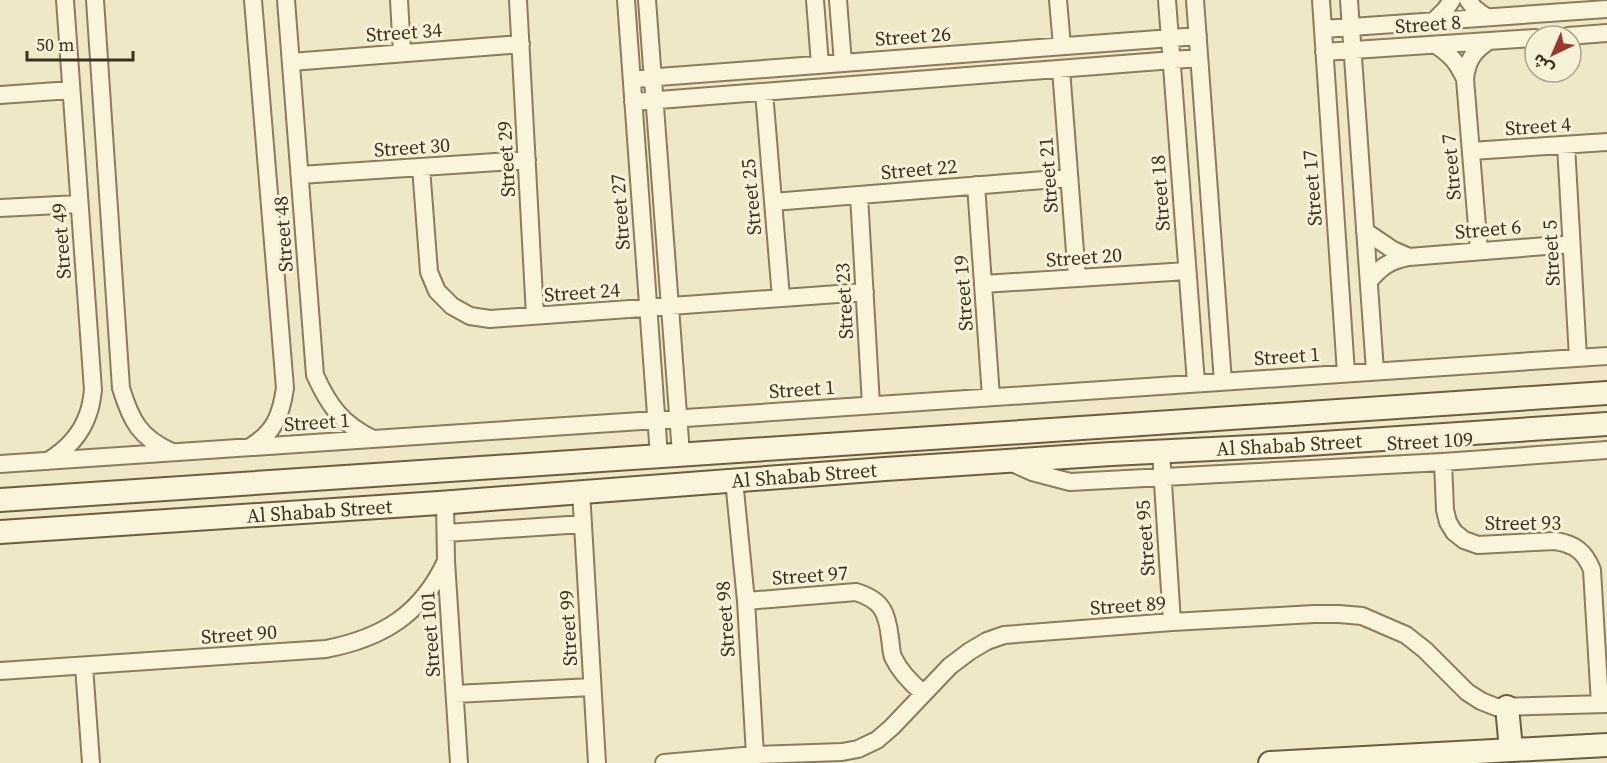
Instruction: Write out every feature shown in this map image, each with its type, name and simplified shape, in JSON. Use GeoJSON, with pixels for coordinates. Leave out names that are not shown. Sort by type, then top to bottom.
{"type":"FeatureCollection","features":[{"type":"Feature","properties":{"kind":"street","name":"Street 49"},"geometry":{"type":"LineString","coordinates":[[47,461],[61,453],[78,435],[89,414],[93,390],[65,0]]}},
{"type":"Feature","properties":{"kind":"street"},"geometry":{"type":"LineString","coordinates":[[95,0],[122,388],[128,411],[140,430],[158,446],[173,453]]}},
{"type":"Feature","properties":{"kind":"street","name":"Street 48"},"geometry":{"type":"LineString","coordinates":[[250,447],[260,441],[274,426],[282,408],[285,388],[253,0]]}},
{"type":"Feature","properties":{"kind":"street","name":"Street 48"},"geometry":{"type":"LineString","coordinates":[[286,0],[315,375],[326,398],[341,417],[360,432],[374,439]]}},
{"type":"Feature","properties":{"kind":"street"},"geometry":{"type":"LineString","coordinates":[[399,0],[402,53]]}},
{"type":"Feature","properties":{"kind":"street","name":"Street 29"},"geometry":{"type":"LineString","coordinates":[[518,0],[535,316]]}},
{"type":"Feature","properties":{"kind":"street","name":"Street 27"},"geometry":{"type":"LineString","coordinates":[[626,0],[657,420],[670,455]]}},
{"type":"Feature","properties":{"kind":"street"},"geometry":{"type":"LineString","coordinates":[[647,0],[678,418],[670,455]]}},
{"type":"Feature","properties":{"kind":"street"},"geometry":{"type":"LineString","coordinates":[[815,0],[820,65]]}},
{"type":"Feature","properties":{"kind":"street"},"geometry":{"type":"LineString","coordinates":[[838,0],[843,63]]}},
{"type":"Feature","properties":{"kind":"street"},"geometry":{"type":"LineString","coordinates":[[1058,0],[1062,46]]}},
{"type":"Feature","properties":{"kind":"street","name":"Street 18"},"geometry":{"type":"LineString","coordinates":[[1167,0],[1196,383]]}},
{"type":"Feature","properties":{"kind":"street"},"geometry":{"type":"LineString","coordinates":[[1195,0],[1223,382]]}},
{"type":"Feature","properties":{"kind":"street","name":"Street 17"},"geometry":{"type":"LineString","coordinates":[[1321,0],[1346,373]]}},
{"type":"Feature","properties":{"kind":"street"},"geometry":{"type":"LineString","coordinates":[[1349,0],[1375,371]]}},
{"type":"Feature","properties":{"kind":"street"},"geometry":{"type":"LineString","coordinates":[[1434,21],[1452,0]]}},
{"type":"Feature","properties":{"kind":"street"},"geometry":{"type":"LineString","coordinates":[[1468,0],[1486,17]]}},
{"type":"Feature","properties":{"kind":"street","name":"Street 8"},"geometry":{"type":"LineString","coordinates":[[1323,29],[1607,9]]}},
{"type":"Feature","properties":{"kind":"street"},"geometry":{"type":"LineString","coordinates":[[1583,35],[1607,33]]}},
{"type":"Feature","properties":{"kind":"street","name":"Street 26"},"geometry":{"type":"LineString","coordinates":[[632,79],[1198,36]]}},
{"type":"Feature","properties":{"kind":"street","name":"Street 8"},"geometry":{"type":"LineString","coordinates":[[1324,52],[1523,39]]}},
{"type":"Feature","properties":{"kind":"street","name":"Street 7"},"geometry":{"type":"LineString","coordinates":[[1479,251],[1465,79],[1466,68],[1471,57],[1478,48],[1489,41]]}},
{"type":"Feature","properties":{"kind":"street","name":"Street 34"},"geometry":{"type":"LineString","coordinates":[[291,62],[520,44]]}},
{"type":"Feature","properties":{"kind":"street","name":"Street 7"},"geometry":{"type":"LineString","coordinates":[[1436,45],[1449,53],[1465,79]]}},
{"type":"Feature","properties":{"kind":"street"},"geometry":{"type":"LineString","coordinates":[[633,102],[1199,58]]}},
{"type":"Feature","properties":{"kind":"street","name":"Street 21"},"geometry":{"type":"LineString","coordinates":[[1060,69],[1077,278]]}},
{"type":"Feature","properties":{"kind":"street"},"geometry":{"type":"LineString","coordinates":[[0,95],[71,90]]}},
{"type":"Feature","properties":{"kind":"street","name":"Street 25"},"geometry":{"type":"LineString","coordinates":[[764,92],[781,298]]}},
{"type":"Feature","properties":{"kind":"street","name":"Street 4"},"geometry":{"type":"LineString","coordinates":[[1471,151],[1607,142]]}},
{"type":"Feature","properties":{"kind":"street","name":"Street 5"},"geometry":{"type":"LineString","coordinates":[[1566,145],[1578,358]]}},
{"type":"Feature","properties":{"kind":"street","name":"Street 30"},"geometry":{"type":"LineString","coordinates":[[300,176],[527,160]]}},
{"type":"Feature","properties":{"kind":"street","name":"Street 24"},"geometry":{"type":"LineString","coordinates":[[421,167],[429,272],[437,291],[452,306],[470,316],[490,319],[865,292]]}},
{"type":"Feature","properties":{"kind":"street","name":"Street 22"},"geometry":{"type":"LineString","coordinates":[[773,202],[1069,178]]}},
{"type":"Feature","properties":{"kind":"street","name":"Street 19"},"geometry":{"type":"LineString","coordinates":[[976,185],[991,397]]}},
{"type":"Feature","properties":{"kind":"street","name":"Street 23"},"geometry":{"type":"LineString","coordinates":[[859,195],[871,405]]}},
{"type":"Feature","properties":{"kind":"street"},"geometry":{"type":"LineString","coordinates":[[0,208],[79,204]]}},
{"type":"Feature","properties":{"kind":"street"},"geometry":{"type":"LineString","coordinates":[[1365,231],[1393,250],[1409,257]]}},
{"type":"Feature","properties":{"kind":"street","name":"Street 6"},"geometry":{"type":"LineString","coordinates":[[1369,281],[1379,269],[1393,261],[1409,257],[1571,244]]}},
{"type":"Feature","properties":{"kind":"street","name":"Street 20"},"geometry":{"type":"LineString","coordinates":[[983,284],[1187,271]]}},
{"type":"Feature","properties":{"kind":"street","name":"Street 1"},"geometry":{"type":"LineString","coordinates":[[0,464],[1607,356]]}},
{"type":"Feature","properties":{"kind":"street","name":"Al Shabab Street"},"geometry":{"type":"LineString","coordinates":[[0,500],[1607,393]]}},
{"type":"Feature","properties":{"kind":"street","name":"Al Shabab Street"},"geometry":{"type":"LineString","coordinates":[[0,532],[1006,461],[1607,424]]}},
{"type":"Feature","properties":{"kind":"street"},"geometry":{"type":"LineString","coordinates":[[1108,426],[1111,454]]}},
{"type":"Feature","properties":{"kind":"street","name":"Street 109"},"geometry":{"type":"LineString","coordinates":[[1006,461],[1032,472],[1070,482],[1443,462],[1607,450]]}},
{"type":"Feature","properties":{"kind":"street","name":"Street 95"},"geometry":{"type":"LineString","coordinates":[[1161,452],[1172,622]]}},
{"type":"Feature","properties":{"kind":"street","name":"Street 93"},"geometry":{"type":"LineString","coordinates":[[1443,462],[1445,510],[1448,522],[1454,532],[1464,540],[1478,545],[1555,541],[1568,543],[1579,549],[1587,558],[1592,570],[1604,704]]}},
{"type":"Feature","properties":{"kind":"street"},"geometry":{"type":"LineString","coordinates":[[350,477],[352,508]]}},
{"type":"Feature","properties":{"kind":"street","name":"Street 98"},"geometry":{"type":"LineString","coordinates":[[734,480],[746,601],[755,755]]}},
{"type":"Feature","properties":{"kind":"street","name":"Street 99"},"geometry":{"type":"LineString","coordinates":[[581,491],[597,763]]}},
{"type":"Feature","properties":{"kind":"street","name":"Street 101"},"geometry":{"type":"LineString","coordinates":[[445,502],[446,561],[459,763]]}},
{"type":"Feature","properties":{"kind":"street"},"geometry":{"type":"LineString","coordinates":[[446,533],[583,524]]}},
{"type":"Feature","properties":{"kind":"street","name":"Street 90"},"geometry":{"type":"LineString","coordinates":[[0,671],[326,649],[350,644],[371,636],[412,611],[438,580],[446,561]]}},
{"type":"Feature","properties":{"kind":"street","name":"Street 97"},"geometry":{"type":"LineString","coordinates":[[746,601],[856,592],[869,596],[879,604],[886,615],[892,654],[900,669],[910,682],[924,693]]}},
{"type":"Feature","properties":{"kind":"street","name":"Street 89"},"geometry":{"type":"LineString","coordinates":[[664,763],[755,755],[842,752],[858,749],[885,734],[950,666],[987,641],[1004,635],[1172,622],[1314,614],[1362,616],[1406,635],[1425,650],[1467,693],[1496,707],[1604,704]]}},
{"type":"Feature","properties":{"kind":"street"},"geometry":{"type":"LineString","coordinates":[[84,666],[91,763]]}},
{"type":"Feature","properties":{"kind":"street"},"geometry":{"type":"LineString","coordinates":[[455,694],[592,687]]}},
{"type":"Feature","properties":{"kind":"street"},"geometry":{"type":"LineString","coordinates":[[1507,707],[1511,749]]}},
{"type":"Feature","properties":{"kind":"street"},"geometry":{"type":"LineString","coordinates":[[1270,763],[1511,749],[1607,746]]}},
{"type":"Feature","properties":{"kind":"street"},"geometry":{"type":"LineString","coordinates":[[1596,763],[1607,746]]}}]}
